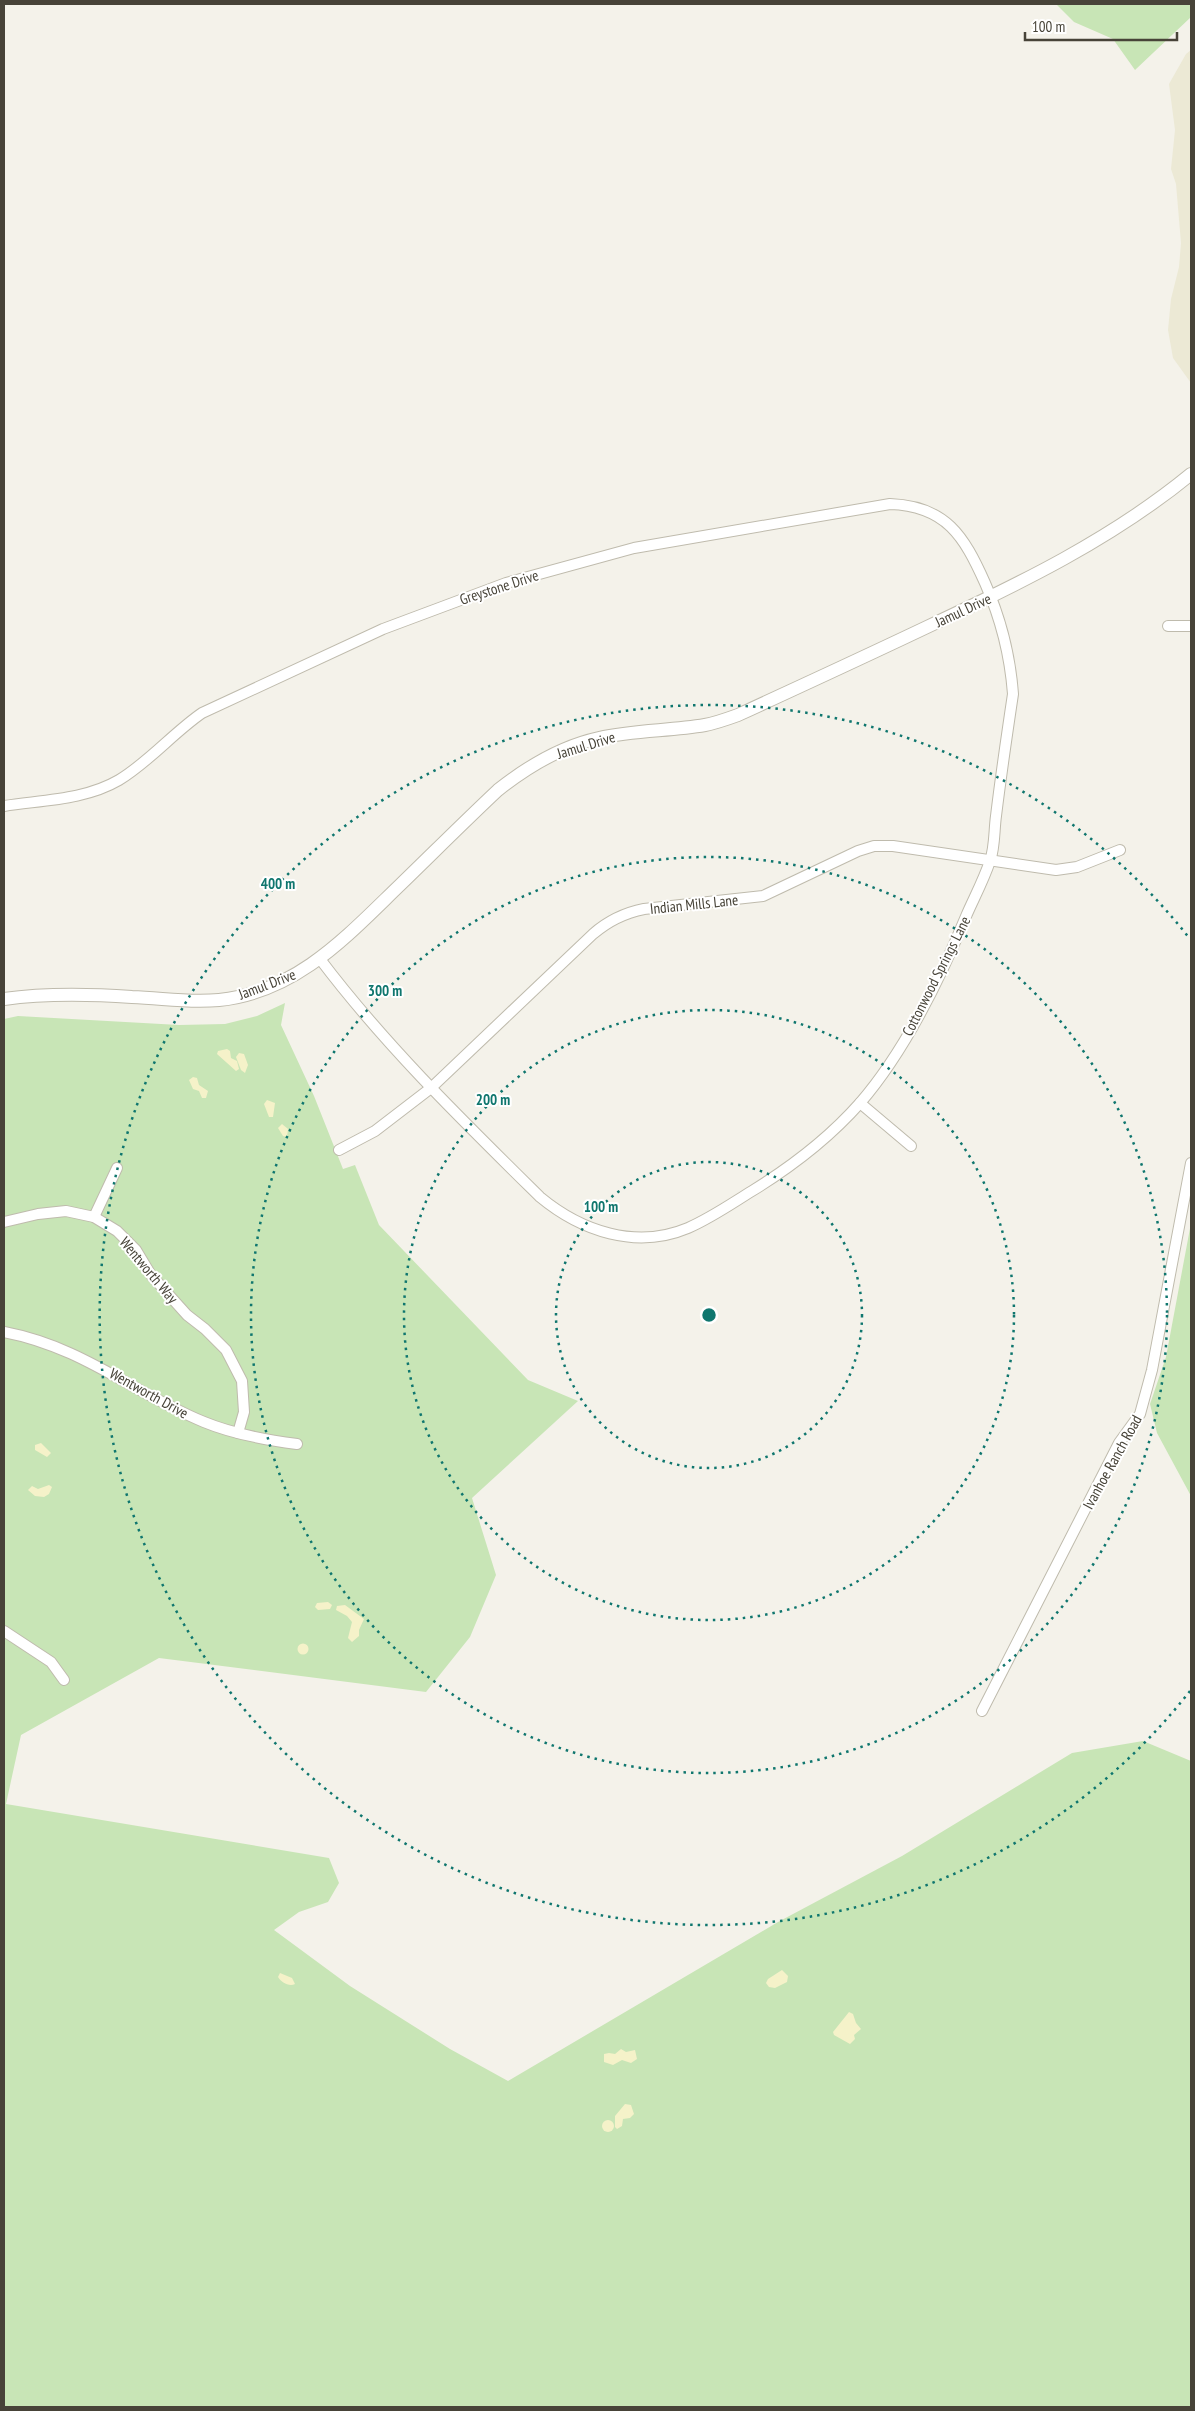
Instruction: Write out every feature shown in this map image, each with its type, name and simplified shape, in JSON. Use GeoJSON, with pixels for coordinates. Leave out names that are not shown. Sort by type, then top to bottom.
{"type":"FeatureCollection","features":[{"type":"Feature","properties":{"kind":"street","name":"Jamul Drive"},"geometry":{"type":"LineString","coordinates":[[4,1000],[64,994],[134,997],[181,1002],[220,1000],[249,994],[275,984],[301,972],[334,949],[498,790],[519,774],[544,759],[597,738],[626,733],[707,725],[738,715],[992,597],[1125,524],[1191,474]]}},
{"type":"Feature","properties":{"kind":"street","name":"Greystone Drive"},"geometry":{"type":"LineString","coordinates":[[4,806],[87,794],[117,781],[131,772],[181,728],[202,713],[358,640],[410,618],[506,583],[634,548],[879,505],[900,504],[929,512],[955,530],[971,552],[992,597]]}},
{"type":"Feature","properties":{"kind":"street","name":"Cottonwood Springs Lane"},"geometry":{"type":"LineString","coordinates":[[320,959],[372,1024],[431,1088],[554,1209],[593,1230],[634,1237],[674,1232],[707,1219],[766,1182],[810,1150],[860,1103],[899,1048],[925,1004],[952,950],[991,859],[1013,694],[1011,666],[1004,630],[992,597]]}},
{"type":"Feature","properties":{"kind":"street"},"geometry":{"type":"LineString","coordinates":[[1168,626],[1191,626]]}},
{"type":"Feature","properties":{"kind":"street","name":"Indian Mills Lane"},"geometry":{"type":"LineString","coordinates":[[339,1150],[376,1131],[431,1088],[593,934],[609,922],[626,913],[644,909],[763,896],[858,851],[874,846],[892,846],[991,859],[1040,869],[1056,870],[1077,867],[1120,850]]}},
{"type":"Feature","properties":{"kind":"street"},"geometry":{"type":"LineString","coordinates":[[860,1103],[911,1146]]}},
{"type":"Feature","properties":{"kind":"street","name":"Ivanhoe Ranch Road"},"geometry":{"type":"LineString","coordinates":[[982,1711],[1119,1443],[1140,1414],[1152,1370],[1191,1163]]}},
{"type":"Feature","properties":{"kind":"street"},"geometry":{"type":"LineString","coordinates":[[94,1217],[116,1168]]}},
{"type":"Feature","properties":{"kind":"street","name":"Wentworth Way"},"geometry":{"type":"LineString","coordinates":[[4,1222],[38,1214],[66,1212],[94,1217],[117,1232],[136,1250],[151,1275],[181,1309],[205,1328],[226,1350],[242,1381],[244,1412],[238,1433]]}},
{"type":"Feature","properties":{"kind":"street","name":"Wentworth Drive"},"geometry":{"type":"LineString","coordinates":[[4,1332],[24,1336],[65,1350],[106,1370],[166,1404],[206,1423],[238,1433],[297,1444]]}},
{"type":"Feature","properties":{"kind":"street"},"geometry":{"type":"LineString","coordinates":[[4,1631],[51,1662],[64,1680]]}},
{"type":"Feature","properties":{"kind":"shaded area"},"geometry":{"type":"Polygon","coordinates":[[[1191,50],[1191,383],[1173,358],[1168,330],[1171,299],[1179,267],[1181,243],[1176,184],[1171,169],[1175,130],[1169,84],[1186,54],[1191,50]]]}},
{"type":"Feature","properties":{"kind":"green space"},"geometry":{"type":"Polygon","coordinates":[[[1056,4],[1191,4],[1191,17],[1135,70],[1113,39],[1074,22],[1056,4]]]}},
{"type":"Feature","properties":{"kind":"green space"},"geometry":{"type":"Polygon","coordinates":[[[285,1003],[281,1025],[314,1096],[343,1169],[355,1165],[379,1225],[528,1380],[578,1401],[472,1498],[496,1575],[470,1637],[426,1692],[159,1658],[21,1735],[6,1804],[329,1858],[339,1883],[328,1902],[299,1912],[274,1930],[350,1986],[450,2049],[508,2081],[778,1922],[902,1856],[1072,1753],[1143,1741],[1191,1761],[1191,2407],[4,2407],[4,1019],[18,1016],[179,1025],[225,1024],[257,1016],[285,1003]]]}},
{"type":"Feature","properties":{"kind":"green space"},"geometry":{"type":"Polygon","coordinates":[[[1191,1223],[1191,1496],[1157,1433],[1150,1404],[1166,1357],[1191,1223]]]}},
{"type":"Feature","properties":{"kind":"sand"},"geometry":{"type":"Polygon","coordinates":[[[227,1049],[230,1051],[231,1058],[237,1061],[239,1069],[236,1071],[217,1054],[218,1051],[227,1049]]]}},
{"type":"Feature","properties":{"kind":"sand"},"geometry":{"type":"Polygon","coordinates":[[[239,1053],[244,1054],[248,1065],[245,1073],[241,1070],[236,1057],[239,1053]]]}},
{"type":"Feature","properties":{"kind":"sand"},"geometry":{"type":"Polygon","coordinates":[[[193,1077],[197,1078],[199,1085],[208,1091],[206,1098],[202,1098],[199,1091],[193,1089],[189,1080],[193,1077]]]}},
{"type":"Feature","properties":{"kind":"sand"},"geometry":{"type":"Polygon","coordinates":[[[267,1100],[275,1103],[273,1117],[269,1117],[264,1104],[267,1100]]]}},
{"type":"Feature","properties":{"kind":"sand"},"geometry":{"type":"Polygon","coordinates":[[[282,1124],[288,1129],[287,1137],[283,1136],[278,1128],[282,1124]]]}},
{"type":"Feature","properties":{"kind":"sand"},"geometry":{"type":"Polygon","coordinates":[[[41,1443],[51,1453],[47,1457],[35,1450],[35,1445],[41,1443]]]}},
{"type":"Feature","properties":{"kind":"sand"},"geometry":{"type":"Polygon","coordinates":[[[49,1485],[52,1487],[49,1494],[44,1497],[35,1496],[28,1490],[32,1486],[38,1489],[49,1485]]]}},
{"type":"Feature","properties":{"kind":"sand"},"geometry":{"type":"Polygon","coordinates":[[[328,1602],[332,1605],[330,1609],[318,1610],[315,1607],[317,1603],[328,1602]]]}},
{"type":"Feature","properties":{"kind":"sand"},"geometry":{"type":"Polygon","coordinates":[[[345,1605],[364,1619],[359,1630],[359,1636],[352,1642],[348,1638],[352,1622],[347,1616],[336,1610],[337,1606],[345,1605]]]}},
{"type":"Feature","properties":{"kind":"sand"},"geometry":{"type":"Polygon","coordinates":[[[303,1643],[309,1649],[303,1655],[297,1649],[303,1643]]]}},
{"type":"Feature","properties":{"kind":"sand"},"geometry":{"type":"Polygon","coordinates":[[[782,1970],[788,1976],[787,1982],[775,1988],[769,1987],[766,1983],[768,1979],[782,1970]]]}},
{"type":"Feature","properties":{"kind":"sand"},"geometry":{"type":"Polygon","coordinates":[[[280,1973],[292,1978],[295,1984],[290,1985],[283,1982],[278,1977],[280,1973]]]}},
{"type":"Feature","properties":{"kind":"sand"},"geometry":{"type":"Polygon","coordinates":[[[849,2012],[853,2014],[856,2023],[861,2029],[854,2035],[855,2039],[850,2044],[834,2035],[833,2032],[849,2012]]]}},
{"type":"Feature","properties":{"kind":"sand"},"geometry":{"type":"Polygon","coordinates":[[[621,2049],[626,2052],[635,2050],[637,2059],[631,2063],[622,2060],[613,2065],[604,2062],[604,2054],[615,2054],[621,2049]]]}},
{"type":"Feature","properties":{"kind":"sand"},"geometry":{"type":"Polygon","coordinates":[[[625,2104],[631,2105],[634,2114],[630,2118],[623,2119],[622,2126],[617,2129],[615,2127],[615,2116],[625,2104]]]}},
{"type":"Feature","properties":{"kind":"sand"},"geometry":{"type":"Polygon","coordinates":[[[610,2120],[613,2121],[613,2131],[606,2132],[603,2131],[602,2124],[603,2121],[610,2120]]]}}]}
